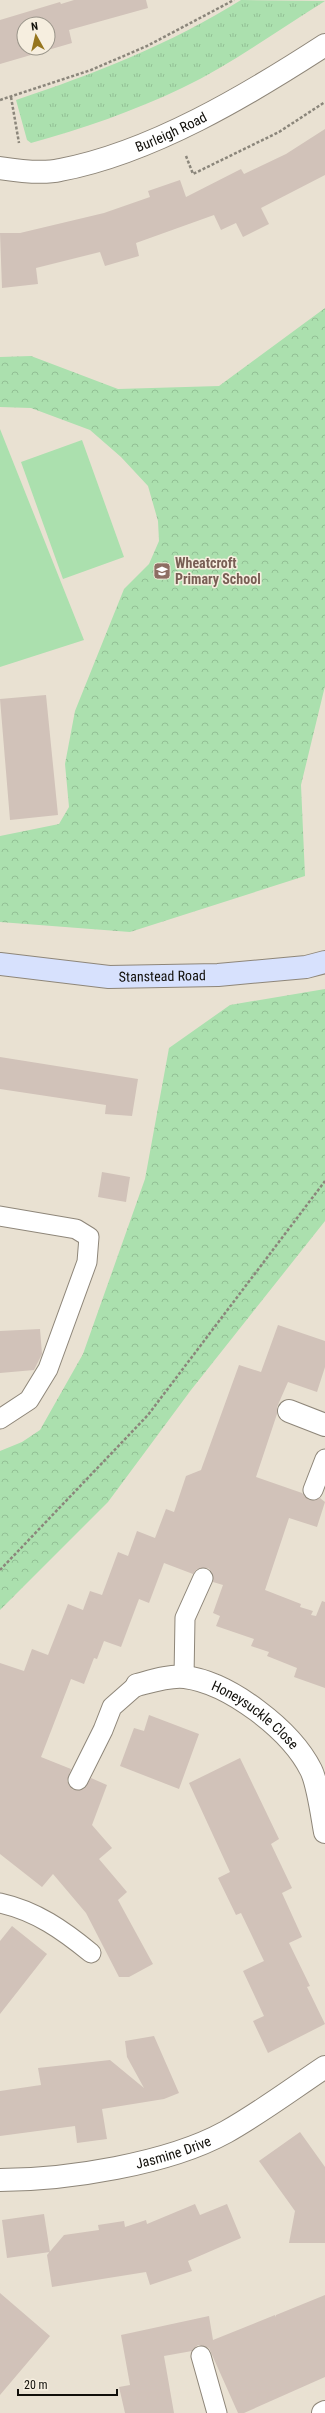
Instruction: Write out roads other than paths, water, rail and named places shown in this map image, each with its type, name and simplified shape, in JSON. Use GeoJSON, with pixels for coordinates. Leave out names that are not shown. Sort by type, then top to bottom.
{"type":"FeatureCollection","features":[{"type":"Feature","properties":{"kind":"main road","name":"Stanstead Road"},"geometry":{"type":"LineString","coordinates":[[0,964],[109,977],[218,975],[306,967],[325,962]]}},
{"type":"Feature","properties":{"kind":"street","name":"Burleigh Road"},"geometry":{"type":"LineString","coordinates":[[0,168],[24,171],[60,170],[121,153],[234,101],[325,45]]}},
{"type":"Feature","properties":{"kind":"street"},"geometry":{"type":"LineString","coordinates":[[289,1411],[325,1425]]}},
{"type":"Feature","properties":{"kind":"street"},"geometry":{"type":"LineString","coordinates":[[137,1685],[158,1680],[184,1677]]}},
{"type":"Feature","properties":{"kind":"street","name":"Honeysuckle Close"},"geometry":{"type":"LineString","coordinates":[[184,1677],[220,1688],[255,1710],[286,1736],[318,1768],[325,1832]]}},
{"type":"Feature","properties":{"kind":"street","name":"Jasmine Drive"},"geometry":{"type":"LineString","coordinates":[[0,2180],[29,2180],[112,2168],[170,2156],[226,2132],[325,2067]]}},
{"type":"Feature","properties":{"kind":"lane"},"geometry":{"type":"LineString","coordinates":[[0,1216],[76,1229],[90,1238],[87,1262],[48,1369],[29,1400],[0,1419]]}},
{"type":"Feature","properties":{"kind":"lane"},"geometry":{"type":"LineString","coordinates":[[313,1490],[325,1459]]}},
{"type":"Feature","properties":{"kind":"lane"},"geometry":{"type":"LineString","coordinates":[[184,1677],[185,1618],[203,1578]]}},
{"type":"Feature","properties":{"kind":"lane"},"geometry":{"type":"LineString","coordinates":[[78,1780],[103,1730],[112,1707],[137,1685]]}},
{"type":"Feature","properties":{"kind":"lane"},"geometry":{"type":"LineString","coordinates":[[0,1903],[21,1908],[60,1928],[91,1952]]}},
{"type":"Feature","properties":{"kind":"lane"},"geometry":{"type":"LineString","coordinates":[[201,2356],[217,2413]]}},
{"type":"Feature","properties":{"kind":"place","name":"Wheatcroft Primary School"},"geometry":{"type":"Point","coordinates":[162,571]}}]}
